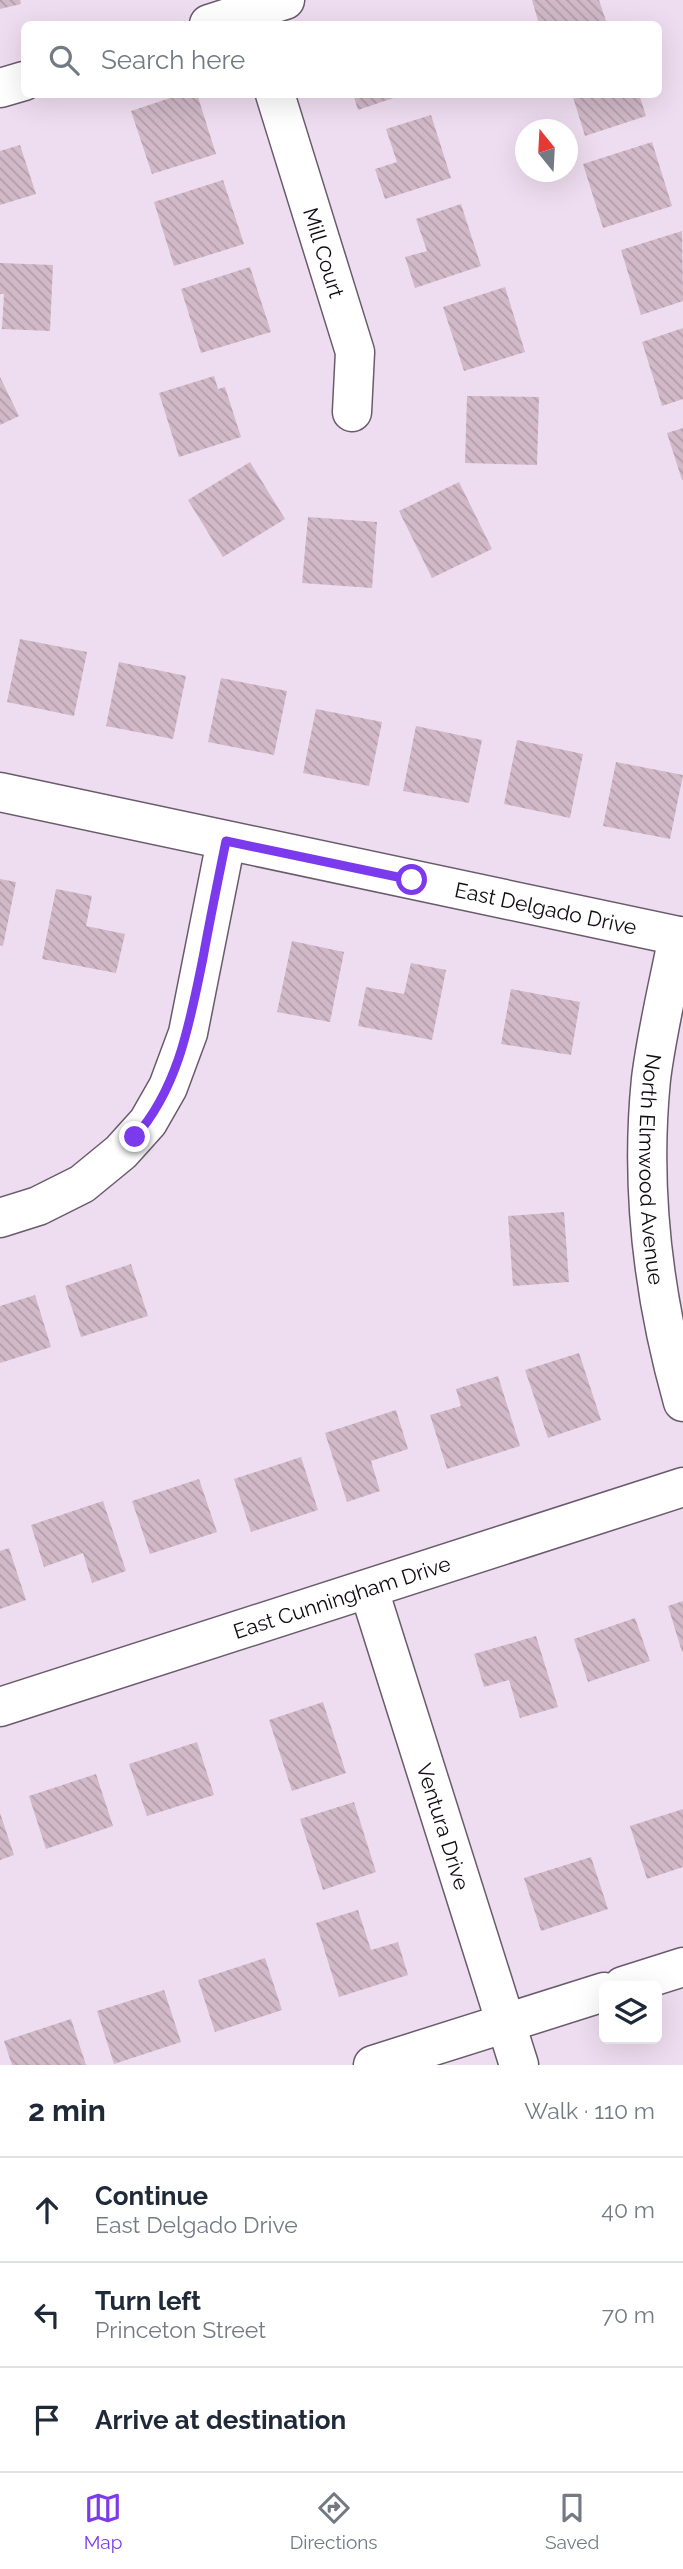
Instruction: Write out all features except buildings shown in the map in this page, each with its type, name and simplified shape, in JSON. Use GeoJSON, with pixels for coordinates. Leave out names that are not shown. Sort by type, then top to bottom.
{"type":"FeatureCollection","features":[{"type":"Feature","properties":{"kind":"street"},"geometry":{"type":"LineString","coordinates":[[230,21],[251,18],[285,0]]}},
{"type":"Feature","properties":{"kind":"street"},"geometry":{"type":"LineString","coordinates":[[0,88],[21,82]]}},
{"type":"Feature","properties":{"kind":"street","name":"Mill Court"},"geometry":{"type":"LineString","coordinates":[[276,98],[355,352],[352,412]]}},
{"type":"Feature","properties":{"kind":"street","name":"East Delgado Drive"},"geometry":{"type":"LineString","coordinates":[[0,792],[680,937]]}},
{"type":"Feature","properties":{"kind":"street"},"geometry":{"type":"LineString","coordinates":[[0,1218],[38,1206],[82,1184],[121,1152],[148,1122],[167,1087],[188,1033],[226,841]]}},
{"type":"Feature","properties":{"kind":"street","name":"North Elmwood Avenue"},"geometry":{"type":"LineString","coordinates":[[680,937],[651,1080],[647,1211],[664,1334],[683,1402]]}},
{"type":"Feature","properties":{"kind":"street","name":"East Cunningham Drive"},"geometry":{"type":"LineString","coordinates":[[0,1707],[683,1487]]}},
{"type":"Feature","properties":{"kind":"street","name":"Ventura Drive"},"geometry":{"type":"LineString","coordinates":[[369,1590],[519,2065]]}},
{"type":"Feature","properties":{"kind":"street"},"geometry":{"type":"LineString","coordinates":[[638,1981],[683,1967]]}},
{"type":"Feature","properties":{"kind":"street"},"geometry":{"type":"LineString","coordinates":[[373,2065],[599,1994]]}},
{"type":"Feature","properties":{"kind":"route"},"geometry":{"type":"LineString","coordinates":[[135,1137],[148,1122],[167,1087],[188,1033],[226,841],[412,880]]}}]}
